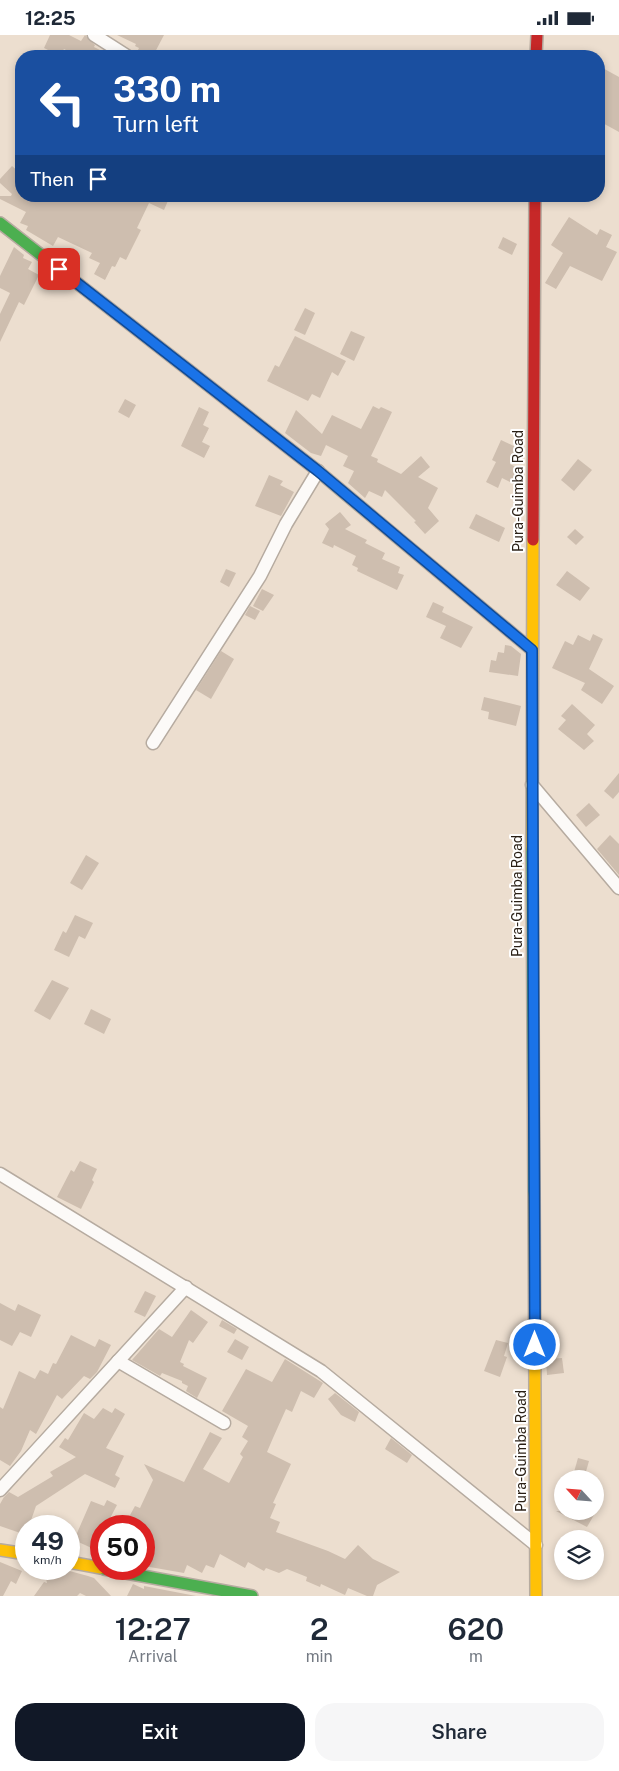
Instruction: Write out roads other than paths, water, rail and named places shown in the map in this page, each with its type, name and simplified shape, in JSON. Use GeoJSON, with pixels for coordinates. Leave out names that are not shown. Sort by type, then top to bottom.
{"type":"FeatureCollection","features":[{"type":"Feature","properties":{"kind":"main road"},"geometry":{"type":"LineString","coordinates":[[536,50],[537,35]]}},
{"type":"Feature","properties":{"kind":"main road","name":"Pura-Guimba Road"},"geometry":{"type":"LineString","coordinates":[[535,202],[532,785],[536,1596]]}},
{"type":"Feature","properties":{"kind":"main road"},"geometry":{"type":"LineString","coordinates":[[0,223],[318,471],[532,650]]}},
{"type":"Feature","properties":{"kind":"main road"},"geometry":{"type":"LineString","coordinates":[[0,1549],[15,1552]]}},
{"type":"Feature","properties":{"kind":"main road"},"geometry":{"type":"LineString","coordinates":[[155,1578],[252,1596]]}},
{"type":"Feature","properties":{"kind":"street"},"geometry":{"type":"LineString","coordinates":[[94,35],[118,50]]}},
{"type":"Feature","properties":{"kind":"street"},"geometry":{"type":"LineString","coordinates":[[153,743],[260,575],[286,524],[318,471]]}},
{"type":"Feature","properties":{"kind":"street"},"geometry":{"type":"LineString","coordinates":[[532,785],[619,889]]}},
{"type":"Feature","properties":{"kind":"street"},"geometry":{"type":"LineString","coordinates":[[0,1174],[320,1371],[536,1545]]}},
{"type":"Feature","properties":{"kind":"street"},"geometry":{"type":"LineString","coordinates":[[0,1490],[186,1287]]}},
{"type":"Feature","properties":{"kind":"street"},"geometry":{"type":"LineString","coordinates":[[118,1361],[224,1423]]}}]}
